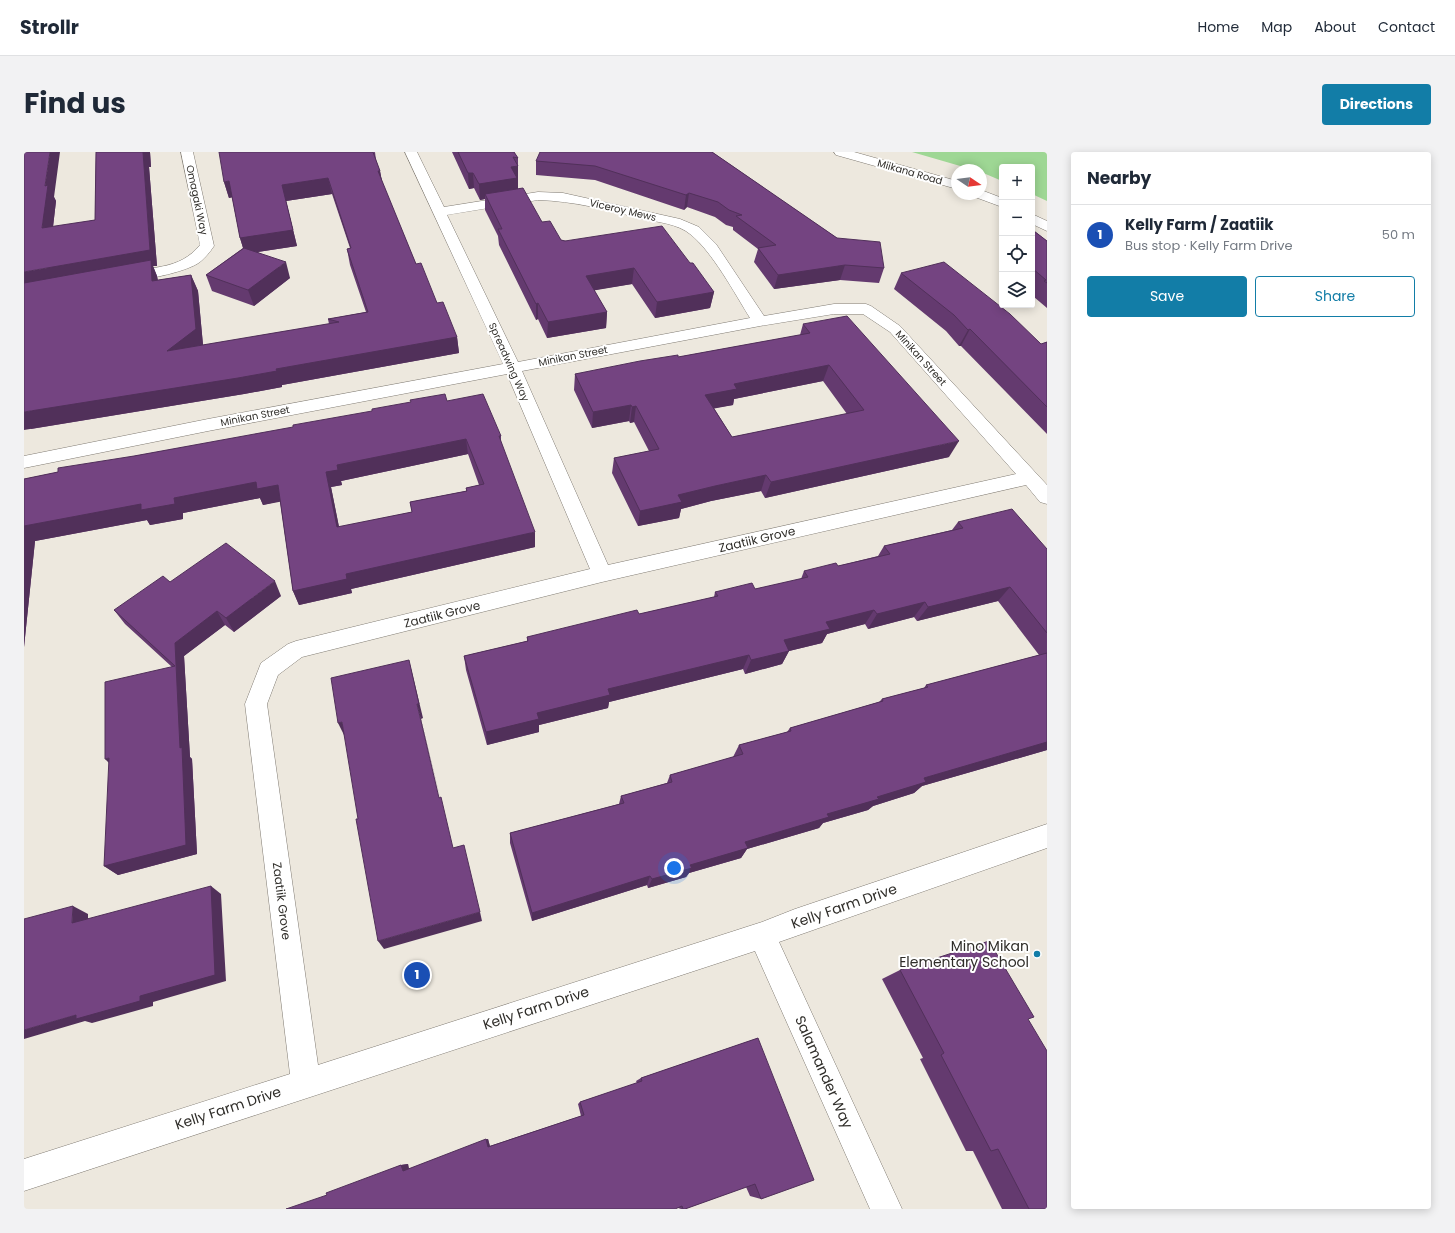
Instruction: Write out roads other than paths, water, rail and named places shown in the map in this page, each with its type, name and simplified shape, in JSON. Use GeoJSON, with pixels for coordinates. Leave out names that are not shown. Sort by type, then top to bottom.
{"type":"FeatureCollection","features":[{"type":"Feature","properties":{"kind":"street","name":"Omagaki Way"},"geometry":{"type":"LineString","coordinates":[[117,278],[164,270],[186,264],[198,256],[207,246],[187,152]]}},
{"type":"Feature","properties":{"kind":"street","name":"Spreadwing Way"},"geometry":{"type":"LineString","coordinates":[[411,152],[512,367],[602,574]]}},
{"type":"Feature","properties":{"kind":"street","name":"Miikana Road"},"geometry":{"type":"LineString","coordinates":[[840,152],[951,183]]}},
{"type":"Feature","properties":{"kind":"street","name":"Viceroy Mews"},"geometry":{"type":"LineString","coordinates":[[439,212],[538,196],[563,197],[675,222],[694,230],[711,247],[760,321]]}},
{"type":"Feature","properties":{"kind":"street"},"geometry":{"type":"LineString","coordinates":[[987,197],[999,202]]}},
{"type":"Feature","properties":{"kind":"street"},"geometry":{"type":"LineString","coordinates":[[1035,220],[1047,226]]}},
{"type":"Feature","properties":{"kind":"street","name":"Minikan Street"},"geometry":{"type":"LineString","coordinates":[[24,462],[512,367],[760,321],[834,309],[866,309],[895,329],[1047,497]]}},
{"type":"Feature","properties":{"kind":"street","name":"Zaatiik Grove"},"geometry":{"type":"LineString","coordinates":[[306,1083],[256,704],[268,669],[296,650],[602,574],[1029,478]]}},
{"type":"Feature","properties":{"kind":"street","name":"Kelly Farm Drive"},"geometry":{"type":"LineString","coordinates":[[24,1175],[762,935],[795,922],[1047,836]]}},
{"type":"Feature","properties":{"kind":"street","name":"Salamander Way"},"geometry":{"type":"LineString","coordinates":[[762,935],[886,1209]]}},
{"type":"Feature","properties":{"kind":"place","name":"Mino Mikan Elementary School"},"geometry":{"type":"Point","coordinates":[1037,954]}},
{"type":"Feature","properties":{"kind":"place","name":"Kelly Farm / Zaatiik"},"geometry":{"type":"Point","coordinates":[417,975]}}]}
